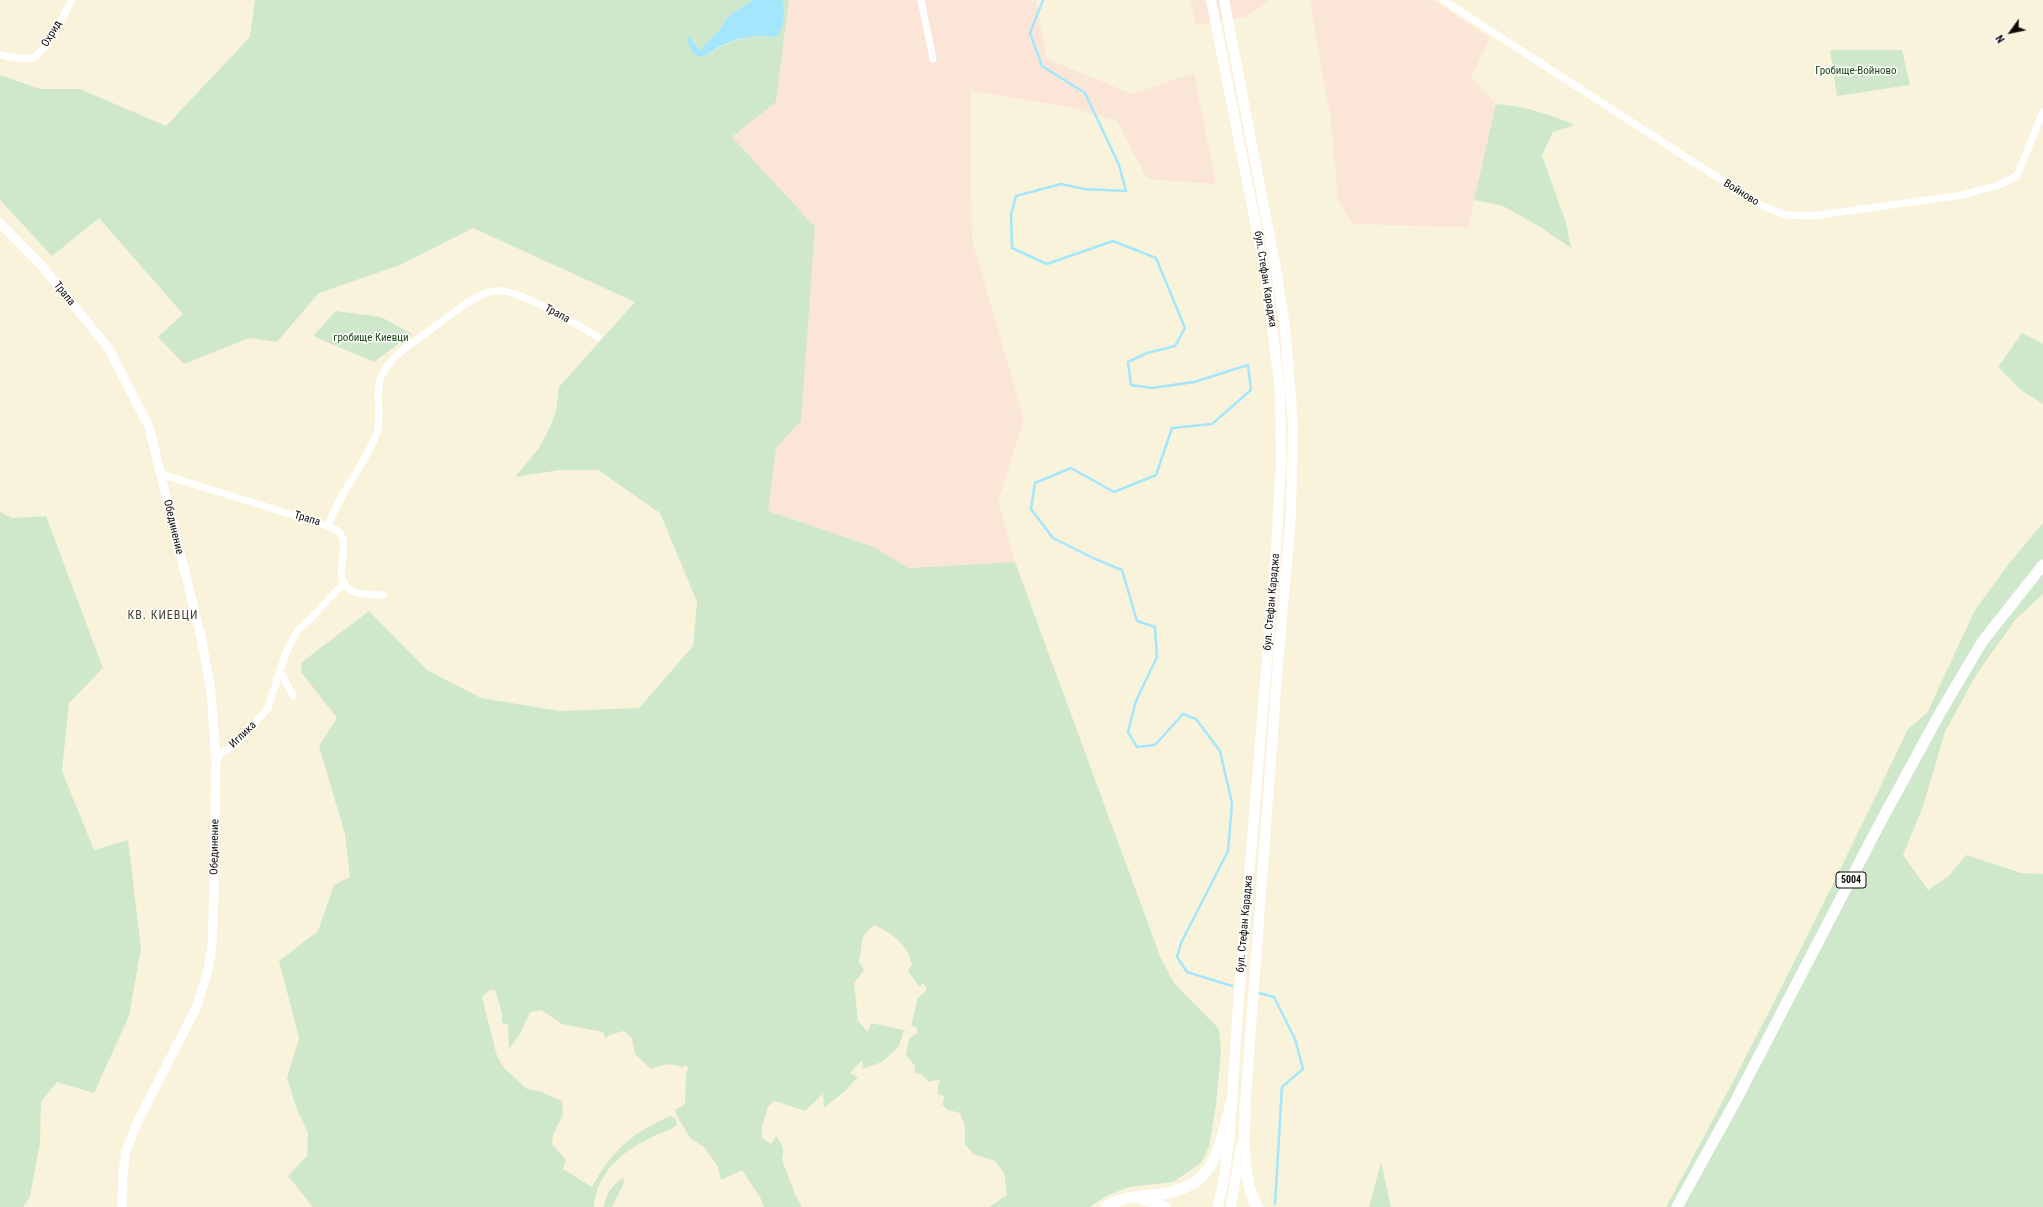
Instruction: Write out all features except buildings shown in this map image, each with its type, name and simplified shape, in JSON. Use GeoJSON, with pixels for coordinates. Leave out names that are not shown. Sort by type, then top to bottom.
{"type":"FeatureCollection","features":[{"type":"Feature","properties":{"kind":"main road","name":"бул. Стефан Караджа"},"geometry":{"type":"LineString","coordinates":[[1211,0],[1265,271],[1274,330],[1280,390],[1281,424],[1279,520],[1228,1154],[1218,1207]]}},
{"type":"Feature","properties":{"kind":"main road","name":"бул. Стефан Караджа"},"geometry":{"type":"LineString","coordinates":[[1224,0],[1276,269],[1285,327],[1293,424],[1291,514],[1278,663],[1245,1101],[1240,1157],[1231,1207]]}},
{"type":"Feature","properties":{"kind":"main road","name":"5004"},"geometry":{"type":"LineString","coordinates":[[1676,1207],[1734,1104],[1880,823],[1940,713],[1982,642],[2043,564]]}},
{"type":"Feature","properties":{"kind":"main road"},"geometry":{"type":"LineString","coordinates":[[1106,1207],[1134,1196],[1182,1190],[1194,1184],[1203,1177],[1216,1154],[1232,1100]]}},
{"type":"Feature","properties":{"kind":"main road"},"geometry":{"type":"LineString","coordinates":[[1245,1101],[1244,1163],[1249,1188],[1257,1207]]}},
{"type":"Feature","properties":{"kind":"main road"},"geometry":{"type":"LineString","coordinates":[[1134,1196],[1154,1201],[1165,1207]]}},
{"type":"Feature","properties":{"kind":"street","name":"Охрид"},"geometry":{"type":"LineString","coordinates":[[0,56],[32,58],[38,55],[72,0]]}},
{"type":"Feature","properties":{"kind":"street"},"geometry":{"type":"LineString","coordinates":[[921,0],[933,59]]}},
{"type":"Feature","properties":{"kind":"street","name":"Войново"},"geometry":{"type":"LineString","coordinates":[[1443,0],[1754,201],[1786,215],[1812,216],[1962,195],[1999,185],[2017,176],[2043,112]]}},
{"type":"Feature","properties":{"kind":"street","name":"Трапа"},"geometry":{"type":"LineString","coordinates":[[0,222],[42,266],[109,349],[149,427],[160,474],[328,526],[334,509],[375,437],[379,421],[378,387],[386,367],[399,354],[451,315],[480,296],[495,290],[502,290],[526,298],[598,337]]}},
{"type":"Feature","properties":{"kind":"street","name":"Обединение"},"geometry":{"type":"LineString","coordinates":[[122,1207],[126,1151],[136,1125],[196,1008],[208,971],[212,947],[216,760],[211,692],[202,641],[160,474]]}},
{"type":"Feature","properties":{"kind":"street"},"geometry":{"type":"LineString","coordinates":[[328,526],[338,531],[344,542],[340,566],[341,575],[345,584],[353,591],[361,594],[384,595]]}},
{"type":"Feature","properties":{"kind":"street"},"geometry":{"type":"LineString","coordinates":[[293,696],[280,671],[285,655],[297,630],[314,615],[338,588],[345,584]]}},
{"type":"Feature","properties":{"kind":"street","name":"Иглика"},"geometry":{"type":"LineString","coordinates":[[216,760],[223,752],[235,745],[268,708],[280,671]]}},
{"type":"Feature","properties":{"kind":"shaded area"},"geometry":{"type":"Polygon","coordinates":[[[789,0],[1036,0],[1047,59],[1132,94],[1194,73],[1216,184],[1147,179],[1117,121],[1070,107],[970,91],[972,240],[1024,420],[998,501],[1015,562],[908,568],[874,547],[804,536],[768,511],[776,448],[801,421],[732,137],[776,102],[789,0]]]}},
{"type":"Feature","properties":{"kind":"shaded area"},"geometry":{"type":"Polygon","coordinates":[[[1190,0],[1269,0],[1246,17],[1196,25],[1190,0]]]}},
{"type":"Feature","properties":{"kind":"shaded area"},"geometry":{"type":"Polygon","coordinates":[[[1310,0],[1433,0],[1490,38],[1471,77],[1496,104],[1468,227],[1353,224],[1338,199],[1331,122],[1310,0]]]}},
{"type":"Feature","properties":{"kind":"green space"},"geometry":{"type":"Polygon","coordinates":[[[255,0],[753,0],[728,16],[720,29],[708,41],[701,52],[693,40],[687,40],[693,53],[709,54],[732,41],[758,36],[776,37],[783,25],[784,20],[782,0],[789,0],[776,102],[732,137],[815,227],[801,421],[776,448],[768,511],[874,547],[908,568],[1015,562],[1160,956],[1174,983],[1219,1029],[1221,1051],[1216,1106],[1209,1147],[1201,1163],[1173,1182],[1129,1187],[1109,1195],[1089,1207],[989,1207],[1007,1195],[1004,1173],[995,1161],[973,1154],[965,1144],[965,1127],[960,1113],[948,1110],[942,1104],[945,1096],[939,1095],[937,1092],[940,1079],[929,1082],[921,1074],[915,1073],[915,1066],[906,1055],[909,1039],[918,1032],[916,1027],[911,1026],[918,998],[925,992],[926,987],[922,983],[920,988],[908,971],[912,964],[906,950],[898,940],[874,925],[863,936],[859,962],[864,970],[854,983],[858,1021],[868,1032],[871,1023],[904,1030],[899,1046],[882,1062],[863,1069],[862,1060],[850,1073],[858,1077],[845,1091],[824,1108],[823,1094],[805,1111],[775,1101],[768,1106],[762,1127],[762,1138],[771,1144],[776,1136],[781,1144],[783,1150],[782,1160],[795,1194],[802,1207],[764,1207],[760,1197],[742,1170],[721,1180],[718,1167],[704,1147],[691,1139],[678,1118],[675,1110],[685,1104],[686,1073],[689,1068],[685,1065],[683,1068],[675,1065],[667,1065],[651,1069],[635,1054],[632,1038],[624,1031],[612,1034],[605,1038],[603,1032],[562,1024],[541,1010],[530,1012],[520,1034],[509,1049],[508,1024],[502,1023],[502,1013],[495,990],[489,991],[482,997],[497,1056],[504,1068],[527,1089],[539,1091],[562,1101],[563,1114],[553,1135],[552,1144],[566,1160],[563,1169],[592,1187],[615,1153],[634,1136],[670,1116],[676,1119],[677,1125],[630,1149],[612,1164],[600,1183],[594,1207],[313,1207],[288,1176],[307,1156],[308,1133],[296,1107],[287,1078],[299,1038],[279,961],[318,931],[334,885],[350,877],[345,834],[319,746],[337,718],[301,672],[302,662],[369,611],[427,670],[481,698],[560,711],[639,708],[693,646],[697,602],[660,513],[598,470],[560,470],[515,477],[539,448],[550,427],[556,411],[559,387],[635,302],[473,228],[400,265],[319,293],[277,342],[249,338],[184,364],[158,337],[183,314],[99,218],[52,256],[0,200],[0,75],[40,89],[80,89],[166,126],[250,37],[255,0]]]}},
{"type":"Feature","properties":{"kind":"green space","name":"Гробище-Войново"},"geometry":{"type":"Polygon","coordinates":[[[1830,50],[1902,50],[1910,85],[1837,96],[1830,50]]]}},
{"type":"Feature","properties":{"kind":"green space"},"geometry":{"type":"Polygon","coordinates":[[[1496,104],[1536,111],[1575,125],[1553,132],[1542,155],[1566,223],[1571,248],[1537,225],[1503,206],[1474,200],[1496,104]]]}},
{"type":"Feature","properties":{"kind":"green space","name":"гробище Киевци"},"geometry":{"type":"Polygon","coordinates":[[[336,311],[381,317],[412,334],[374,362],[313,336],[336,311]]]}},
{"type":"Feature","properties":{"kind":"green space"},"geometry":{"type":"Polygon","coordinates":[[[2022,333],[2043,344],[2043,404],[2021,390],[1998,367],[2022,333]]]}},
{"type":"Feature","properties":{"kind":"green space"},"geometry":{"type":"Polygon","coordinates":[[[0,512],[12,518],[46,516],[103,668],[69,703],[62,771],[94,850],[128,840],[141,948],[129,1016],[94,1093],[57,1082],[41,1102],[40,1142],[30,1197],[23,1207],[0,1207],[0,512]]]}},
{"type":"Feature","properties":{"kind":"green space"},"geometry":{"type":"Polygon","coordinates":[[[2043,523],[2043,594],[2015,620],[1976,675],[1945,732],[1923,806],[1903,855],[1928,890],[1948,877],[1966,855],[2021,873],[2043,874],[2043,1207],[1666,1207],[1790,970],[1908,729],[1927,713],[1975,610],[2010,562],[2043,523]]]}},
{"type":"Feature","properties":{"kind":"green space"},"geometry":{"type":"Polygon","coordinates":[[[1381,1162],[1391,1207],[1369,1207],[1381,1162]]]}},
{"type":"Feature","properties":{"kind":"green space"},"geometry":{"type":"Polygon","coordinates":[[[623,1178],[624,1183],[612,1207],[604,1207],[610,1190],[623,1178]]]}},
{"type":"Feature","properties":{"kind":"water"},"geometry":{"type":"Polygon","coordinates":[[[753,0],[782,0],[784,20],[783,25],[776,37],[755,36],[741,38],[727,43],[702,57],[692,52],[687,40],[689,36],[701,51],[708,41],[720,29],[728,16],[753,0]]]}},
{"type":"Feature","properties":{"kind":"waterway"},"geometry":{"type":"LineString","coordinates":[[1043,0],[1030,33],[1042,66],[1085,93],[1119,165],[1126,191],[1084,189],[1061,184],[1016,196],[1011,215],[1012,248],[1047,264],[1113,241],[1156,258],[1185,328],[1175,346],[1147,353],[1128,362],[1131,385],[1152,388],[1194,382],[1248,365],[1251,390],[1212,424],[1172,428],[1156,475],[1114,492],[1071,468],[1035,483],[1031,509],[1053,538],[1095,559],[1122,570],[1137,621],[1155,627],[1157,657],[1136,701],[1128,732],[1137,747],[1155,745],[1183,714],[1196,719],[1220,751],[1232,803],[1228,851],[1181,943],[1177,957],[1187,972],[1232,986]]}},
{"type":"Feature","properties":{"kind":"waterway"},"geometry":{"type":"LineString","coordinates":[[1259,993],[1274,997],[1295,1039],[1303,1069],[1282,1087],[1275,1204]]}},
{"type":"Feature","properties":{"kind":"district","name":"КВ. КИЕВЦИ"},"geometry":{"type":"Point","coordinates":[163,616]}}]}
